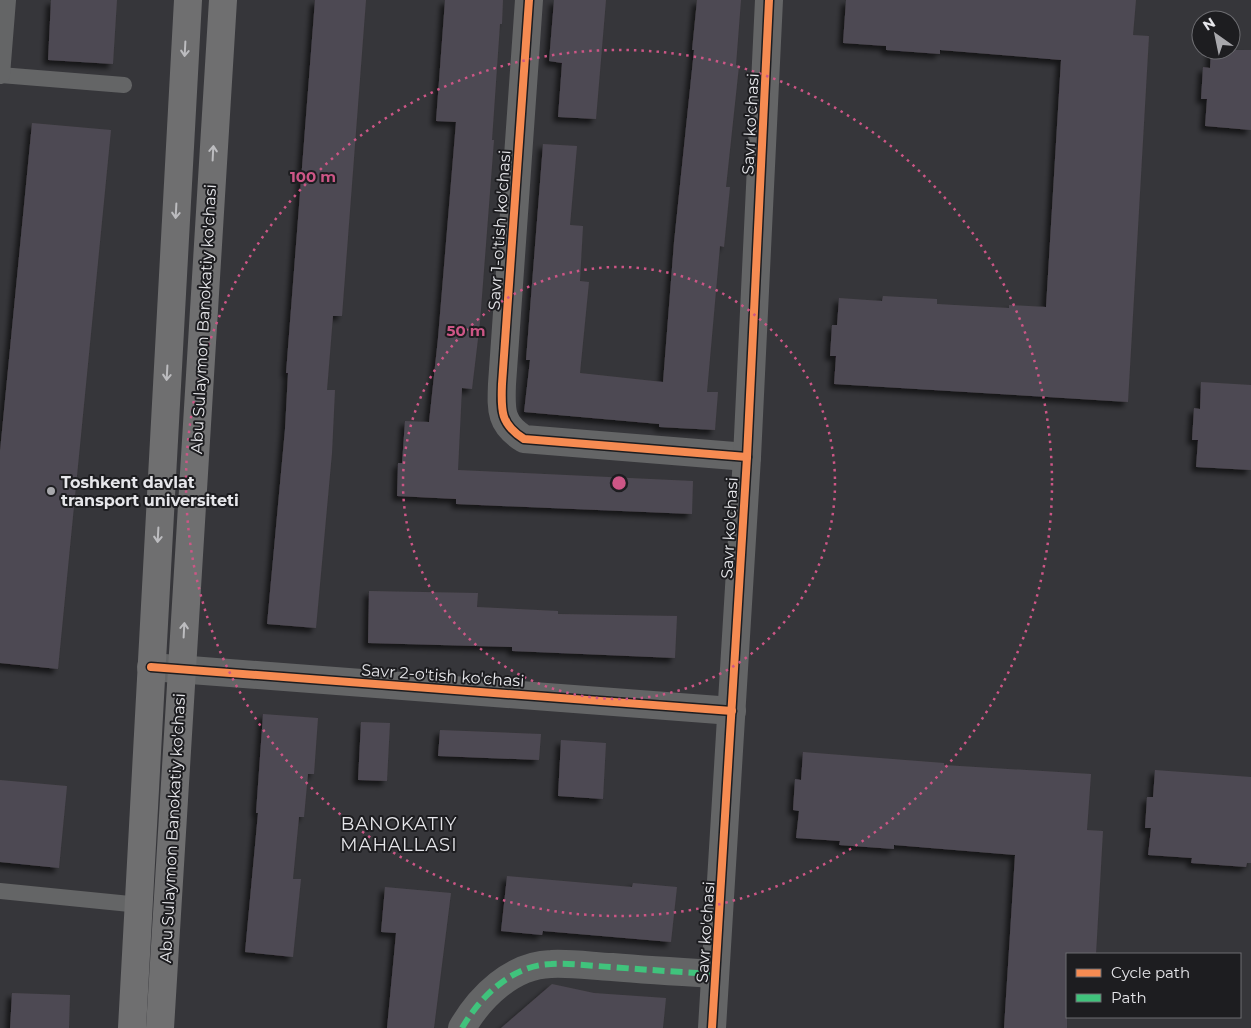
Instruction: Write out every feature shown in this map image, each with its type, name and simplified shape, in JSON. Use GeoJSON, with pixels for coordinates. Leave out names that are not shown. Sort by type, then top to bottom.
{"type":"FeatureCollection","features":[{"type":"Feature","properties":{"kind":"main road","name":"Abu Sulaymon Banokatiy ko'chasi"},"geometry":{"type":"LineString","coordinates":[[132,1028],[188,0]]}},
{"type":"Feature","properties":{"kind":"main road","name":"Abu Sulaymon Banokatiy ko'chasi"},"geometry":{"type":"LineString","coordinates":[[160,1028],[223,0]]}},
{"type":"Feature","properties":{"kind":"street","name":"Savr 1-o'tish ko'chasi"},"geometry":{"type":"LineString","coordinates":[[529,0],[502,384],[501,407],[506,424],[512,431],[524,439],[747,457]]}},
{"type":"Feature","properties":{"kind":"street","name":"Savr ko'chasi"},"geometry":{"type":"LineString","coordinates":[[712,1028],[747,457],[770,0]]}},
{"type":"Feature","properties":{"kind":"street","name":"Savr 2-o'tish ko'chasi"},"geometry":{"type":"LineString","coordinates":[[151,667],[732,711]]}},
{"type":"Feature","properties":{"kind":"street"},"geometry":{"type":"LineString","coordinates":[[462,1028],[481,999],[500,983],[515,974],[549,964],[716,974]]}},
{"type":"Feature","properties":{"kind":"lane"},"geometry":{"type":"LineString","coordinates":[[8,0],[1,75],[124,85]]}},
{"type":"Feature","properties":{"kind":"lane"},"geometry":{"type":"LineString","coordinates":[[0,891],[140,905]]}},
{"type":"Feature","properties":{"kind":"building"},"geometry":{"type":"Polygon","coordinates":[[[51,0],[117,0],[113,64],[48,60],[51,0]]]}},
{"type":"Feature","properties":{"kind":"building"},"geometry":{"type":"Polygon","coordinates":[[[315,0],[366,0],[342,316],[333,316],[327,390],[335,390],[332,453],[316,628],[267,624],[285,429],[288,373],[286,373],[315,0]]]}},
{"type":"Feature","properties":{"kind":"building"},"geometry":{"type":"Polygon","coordinates":[[[445,0],[503,0],[480,322],[472,389],[462,388],[458,470],[693,481],[692,514],[456,504],[456,499],[397,496],[398,463],[402,463],[405,421],[429,422],[438,338],[456,122],[436,121],[445,0]]]}},
{"type":"Feature","properties":{"kind":"building"},"geometry":{"type":"Polygon","coordinates":[[[554,0],[606,0],[596,119],[558,117],[562,63],[549,61],[554,0]]]}},
{"type":"Feature","properties":{"kind":"building"},"geometry":{"type":"Polygon","coordinates":[[[697,0],[741,0],[736,65],[739,66],[726,187],[730,187],[724,247],[720,246],[707,392],[718,392],[715,430],[659,427],[659,424],[524,412],[530,360],[526,360],[543,144],[577,146],[570,225],[583,226],[580,281],[589,282],[580,373],[663,382],[697,0]]]}},
{"type":"Feature","properties":{"kind":"building"},"geometry":{"type":"Polygon","coordinates":[[[846,0],[1136,0],[1133,35],[1149,36],[1128,402],[834,384],[836,356],[830,356],[832,325],[837,325],[839,298],[882,301],[883,296],[937,299],[937,304],[1009,308],[1009,305],[1046,307],[1061,60],[940,50],[940,54],[886,50],[886,46],[843,43],[846,0]]]}},
{"type":"Feature","properties":{"kind":"building"},"geometry":{"type":"Polygon","coordinates":[[[1241,50],[1251,50],[1251,130],[1205,126],[1207,99],[1201,99],[1203,67],[1210,68],[1210,60],[1241,60],[1241,50]]]}},
{"type":"Feature","properties":{"kind":"building"},"geometry":{"type":"Polygon","coordinates":[[[32,123],[111,130],[58,669],[0,663],[0,451],[32,123]]]}},
{"type":"Feature","properties":{"kind":"building"},"geometry":{"type":"Polygon","coordinates":[[[1201,382],[1251,385],[1251,470],[1196,467],[1198,440],[1192,440],[1194,408],[1200,409],[1201,382]]]}},
{"type":"Feature","properties":{"kind":"building"},"geometry":{"type":"Polygon","coordinates":[[[369,591],[478,593],[477,607],[558,611],[558,614],[677,616],[675,658],[512,651],[512,647],[368,643],[369,591]]]}},
{"type":"Feature","properties":{"kind":"building"},"geometry":{"type":"Polygon","coordinates":[[[263,714],[318,718],[314,774],[308,774],[304,817],[299,817],[293,879],[301,879],[293,957],[245,952],[258,813],[256,813],[263,714]]]}},
{"type":"Feature","properties":{"kind":"building"},"geometry":{"type":"Polygon","coordinates":[[[361,722],[390,723],[387,781],[358,780],[361,722]]]}},
{"type":"Feature","properties":{"kind":"building"},"geometry":{"type":"Polygon","coordinates":[[[440,730],[541,734],[539,760],[438,756],[440,730]]]}},
{"type":"Feature","properties":{"kind":"building"},"geometry":{"type":"Polygon","coordinates":[[[561,740],[606,743],[603,799],[558,796],[561,740]]]}},
{"type":"Feature","properties":{"kind":"building"},"geometry":{"type":"Polygon","coordinates":[[[803,752],[944,763],[944,765],[1091,774],[1087,830],[1103,831],[1096,953],[1066,953],[1067,1028],[1004,1028],[1015,855],[894,845],[894,849],[839,845],[840,841],[796,838],[799,811],[793,810],[795,779],[801,780],[803,752]]]}},
{"type":"Feature","properties":{"kind":"building"},"geometry":{"type":"Polygon","coordinates":[[[1155,770],[1251,777],[1251,863],[1247,863],[1246,867],[1191,863],[1192,858],[1148,855],[1151,828],[1145,828],[1147,797],[1153,797],[1155,770]]]}},
{"type":"Feature","properties":{"kind":"building"},"geometry":{"type":"Polygon","coordinates":[[[0,780],[67,786],[59,868],[0,862],[0,780]]]}},
{"type":"Feature","properties":{"kind":"building"},"geometry":{"type":"Polygon","coordinates":[[[507,876],[632,887],[633,883],[677,887],[671,942],[543,931],[542,935],[501,931],[507,876]]]}},
{"type":"Feature","properties":{"kind":"building"},"geometry":{"type":"Polygon","coordinates":[[[385,887],[451,893],[434,1028],[387,1028],[396,933],[381,932],[385,887]]]}},
{"type":"Feature","properties":{"kind":"building"},"geometry":{"type":"Polygon","coordinates":[[[552,984],[594,993],[666,998],[663,1028],[501,1028],[552,984]]]}},
{"type":"Feature","properties":{"kind":"building"},"geometry":{"type":"Polygon","coordinates":[[[12,993],[70,995],[69,1028],[10,1028],[12,993]]]}},
{"type":"Feature","properties":{"kind":"marked path"},"geometry":{"type":"LineString","coordinates":[[462,1028],[469,1016],[488,994],[510,977],[523,970],[537,966],[574,964],[715,974]]}},
{"type":"Feature","properties":{"kind":"cycle path"},"geometry":{"type":"LineString","coordinates":[[529,0],[502,384],[502,409],[506,422],[510,428],[524,439],[747,457]]}},
{"type":"Feature","properties":{"kind":"cycle path"},"geometry":{"type":"LineString","coordinates":[[712,1028],[747,457],[769,0]]}},
{"type":"Feature","properties":{"kind":"cycle path"},"geometry":{"type":"LineString","coordinates":[[151,667],[732,711]]}},
{"type":"Feature","properties":{"kind":"place","name":"Toshkent davlat transport universiteti"},"geometry":{"type":"Point","coordinates":[51,491]}},
{"type":"Feature","properties":{"kind":"district","name":"BANOKATIY MAHALLASI"},"geometry":{"type":"Point","coordinates":[399,834]}}]}
